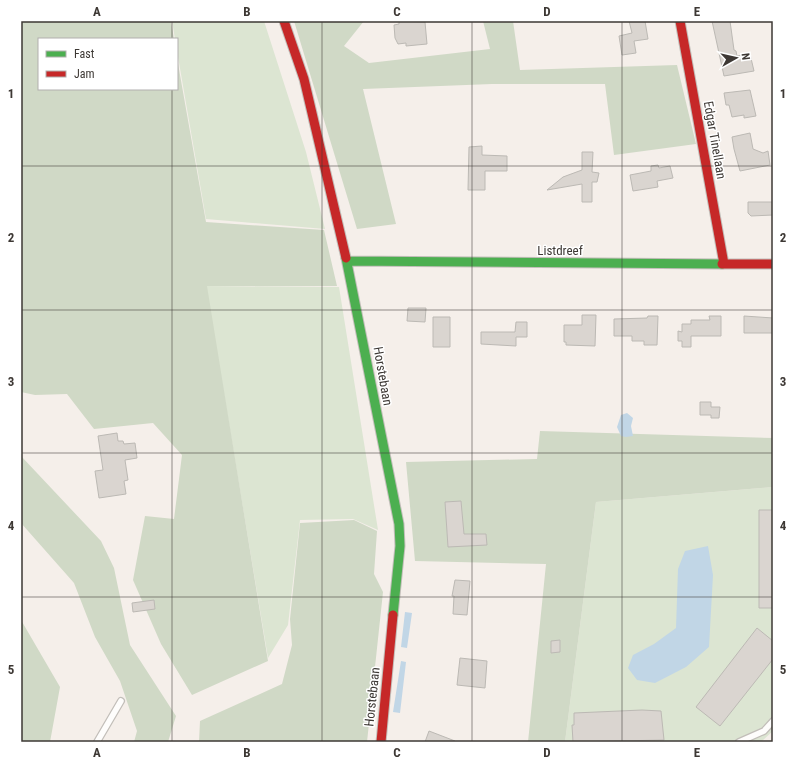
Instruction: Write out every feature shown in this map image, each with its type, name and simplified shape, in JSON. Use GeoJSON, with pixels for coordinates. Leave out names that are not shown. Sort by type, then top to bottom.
{"type":"FeatureCollection","features":[{"type":"Feature","properties":{"kind":"street","name":"Horstebaan"},"geometry":{"type":"LineString","coordinates":[[284,21],[304,79],[347,262],[360,320],[399,524],[400,546],[380,742]]}},
{"type":"Feature","properties":{"kind":"street","name":"Edgar Tinellaan"},"geometry":{"type":"LineString","coordinates":[[680,21],[724,264]]}},
{"type":"Feature","properties":{"kind":"street","name":"Listdreef"},"geometry":{"type":"LineString","coordinates":[[347,262],[773,264]]}},
{"type":"Feature","properties":{"kind":"lane"},"geometry":{"type":"LineString","coordinates":[[97,742],[120,701]]}},
{"type":"Feature","properties":{"kind":"lane"},"geometry":{"type":"LineString","coordinates":[[739,742],[764,731],[773,720]]}},
{"type":"Feature","properties":{"kind":"green space"},"geometry":{"type":"Polygon","coordinates":[[[21,21],[171,21],[174,38],[38,38],[38,90],[178,90],[178,64],[206,222],[324,230],[337,286],[207,286],[268,661],[192,695],[161,644],[133,580],[145,516],[174,519],[182,455],[153,423],[94,429],[67,394],[35,395],[21,392],[21,21]]]}},
{"type":"Feature","properties":{"kind":"green space"},"geometry":{"type":"Polygon","coordinates":[[[172,21],[264,21],[306,152],[325,229],[206,219],[178,57],[178,38],[175,38],[172,21]]]}},
{"type":"Feature","properties":{"kind":"green space"},"geometry":{"type":"Polygon","coordinates":[[[294,21],[364,21],[344,46],[369,63],[490,49],[483,21],[513,21],[520,70],[677,65],[696,144],[614,155],[605,84],[492,84],[363,89],[396,224],[357,229],[294,21]]]}},
{"type":"Feature","properties":{"kind":"green space"},"geometry":{"type":"Polygon","coordinates":[[[206,286],[339,287],[378,530],[353,519],[300,520],[288,625],[268,658],[206,286]]]}},
{"type":"Feature","properties":{"kind":"green space"},"geometry":{"type":"Polygon","coordinates":[[[540,431],[773,438],[773,487],[596,502],[565,742],[528,742],[546,564],[415,561],[406,462],[537,459],[540,431]]]}},
{"type":"Feature","properties":{"kind":"green space"},"geometry":{"type":"Polygon","coordinates":[[[21,456],[101,541],[114,568],[130,645],[176,716],[168,742],[134,742],[137,731],[120,681],[95,637],[74,583],[21,523],[21,456]]]}},
{"type":"Feature","properties":{"kind":"green space"},"geometry":{"type":"Polygon","coordinates":[[[773,487],[773,731],[761,742],[565,742],[596,502],[773,487]]]}},
{"type":"Feature","properties":{"kind":"green space"},"geometry":{"type":"Polygon","coordinates":[[[354,520],[377,531],[374,574],[383,592],[367,742],[199,742],[200,721],[282,684],[292,645],[290,619],[300,523],[354,520]]]}},
{"type":"Feature","properties":{"kind":"green space"},"geometry":{"type":"Polygon","coordinates":[[[21,620],[60,687],[50,742],[21,742],[21,620]]]}},
{"type":"Feature","properties":{"kind":"water"},"geometry":{"type":"Polygon","coordinates":[[[627,413],[633,418],[631,426],[633,436],[626,437],[621,436],[617,427],[621,415],[627,413]]]}},
{"type":"Feature","properties":{"kind":"water"},"geometry":{"type":"Polygon","coordinates":[[[708,546],[713,575],[709,647],[686,667],[655,683],[637,680],[628,668],[633,655],[654,644],[676,628],[678,569],[685,551],[708,546]]]}},
{"type":"Feature","properties":{"kind":"water"},"geometry":{"type":"Polygon","coordinates":[[[405,612],[412,613],[407,648],[401,647],[405,612]]]}},
{"type":"Feature","properties":{"kind":"water"},"geometry":{"type":"Polygon","coordinates":[[[401,661],[406,662],[400,713],[393,712],[401,661]]]}},
{"type":"Feature","properties":{"kind":"building"},"geometry":{"type":"Polygon","coordinates":[[[399,21],[425,22],[427,44],[406,46],[406,43],[398,44],[395,38],[394,25],[399,24],[399,21]]]}},
{"type":"Feature","properties":{"kind":"building"},"geometry":{"type":"Polygon","coordinates":[[[629,21],[645,21],[648,39],[634,41],[636,53],[622,55],[619,36],[632,33],[629,21]]]}},
{"type":"Feature","properties":{"kind":"building"},"geometry":{"type":"Polygon","coordinates":[[[712,21],[730,21],[734,50],[736,51],[737,56],[750,54],[754,71],[724,76],[712,21]]]}},
{"type":"Feature","properties":{"kind":"building"},"geometry":{"type":"Polygon","coordinates":[[[750,90],[756,116],[744,118],[744,115],[732,117],[729,105],[726,105],[724,93],[750,90]]]}},
{"type":"Feature","properties":{"kind":"building"},"geometry":{"type":"Polygon","coordinates":[[[750,133],[753,149],[763,153],[768,151],[770,165],[740,171],[732,137],[750,133]]]}},
{"type":"Feature","properties":{"kind":"building"},"geometry":{"type":"Polygon","coordinates":[[[482,146],[482,155],[507,156],[507,171],[485,171],[485,190],[468,190],[469,147],[482,146]]]}},
{"type":"Feature","properties":{"kind":"building"},"geometry":{"type":"Polygon","coordinates":[[[582,152],[593,152],[592,172],[599,173],[597,182],[592,182],[592,202],[582,202],[582,184],[547,190],[563,177],[582,170],[582,152]]]}},
{"type":"Feature","properties":{"kind":"building"},"geometry":{"type":"Polygon","coordinates":[[[658,165],[659,168],[670,166],[673,178],[657,181],[658,187],[633,191],[630,175],[651,171],[651,166],[658,165]]]}},
{"type":"Feature","properties":{"kind":"building"},"geometry":{"type":"Polygon","coordinates":[[[748,202],[773,202],[773,215],[751,216],[748,213],[748,202]]]}},
{"type":"Feature","properties":{"kind":"building"},"geometry":{"type":"Polygon","coordinates":[[[408,308],[426,308],[425,322],[407,321],[408,308]]]}},
{"type":"Feature","properties":{"kind":"building"},"geometry":{"type":"Polygon","coordinates":[[[582,315],[596,315],[595,346],[566,345],[566,342],[564,342],[564,325],[582,325],[582,315]]]}},
{"type":"Feature","properties":{"kind":"building"},"geometry":{"type":"Polygon","coordinates":[[[648,316],[658,316],[657,345],[644,345],[644,341],[632,341],[632,336],[614,336],[614,319],[647,318],[648,316]]]}},
{"type":"Feature","properties":{"kind":"building"},"geometry":{"type":"Polygon","coordinates":[[[709,316],[721,316],[721,336],[691,336],[691,347],[682,347],[682,341],[678,341],[678,331],[682,332],[682,324],[691,324],[691,320],[710,320],[709,316]]]}},
{"type":"Feature","properties":{"kind":"building"},"geometry":{"type":"Polygon","coordinates":[[[744,316],[773,318],[773,333],[744,333],[744,316]]]}},
{"type":"Feature","properties":{"kind":"building"},"geometry":{"type":"Polygon","coordinates":[[[433,317],[450,317],[450,347],[433,347],[433,317]]]}},
{"type":"Feature","properties":{"kind":"building"},"geometry":{"type":"Polygon","coordinates":[[[516,322],[527,322],[527,337],[516,337],[516,346],[481,344],[481,332],[515,332],[516,322]]]}},
{"type":"Feature","properties":{"kind":"building"},"geometry":{"type":"Polygon","coordinates":[[[700,402],[711,402],[711,407],[720,407],[719,418],[711,418],[711,415],[700,415],[700,402]]]}},
{"type":"Feature","properties":{"kind":"building"},"geometry":{"type":"Polygon","coordinates":[[[117,433],[118,441],[123,441],[124,444],[135,443],[137,458],[125,460],[128,480],[124,481],[126,494],[99,498],[95,471],[103,470],[98,436],[117,433]]]}},
{"type":"Feature","properties":{"kind":"building"},"geometry":{"type":"Polygon","coordinates":[[[461,501],[464,534],[486,534],[487,545],[448,547],[445,502],[461,501]]]}},
{"type":"Feature","properties":{"kind":"building"},"geometry":{"type":"Polygon","coordinates":[[[759,510],[773,510],[773,608],[759,608],[759,510]]]}},
{"type":"Feature","properties":{"kind":"building"},"geometry":{"type":"Polygon","coordinates":[[[455,580],[470,581],[467,615],[453,614],[454,596],[452,596],[455,580]]]}},
{"type":"Feature","properties":{"kind":"building"},"geometry":{"type":"Polygon","coordinates":[[[154,600],[155,609],[133,612],[132,603],[154,600]]]}},
{"type":"Feature","properties":{"kind":"building"},"geometry":{"type":"Polygon","coordinates":[[[757,628],[773,641],[773,659],[720,726],[696,707],[757,628]]]}},
{"type":"Feature","properties":{"kind":"building"},"geometry":{"type":"Polygon","coordinates":[[[560,640],[560,652],[551,653],[551,641],[560,640]]]}},
{"type":"Feature","properties":{"kind":"building"},"geometry":{"type":"Polygon","coordinates":[[[460,658],[487,661],[485,688],[457,685],[460,658]]]}},
{"type":"Feature","properties":{"kind":"building"},"geometry":{"type":"Polygon","coordinates":[[[642,710],[661,711],[664,740],[573,742],[572,725],[574,725],[574,713],[642,710]]]}},
{"type":"Feature","properties":{"kind":"building"},"geometry":{"type":"Polygon","coordinates":[[[429,731],[455,741],[455,742],[425,742],[429,731]]]}},
{"type":"Feature","properties":{"kind":"traffic: fast"},"geometry":{"type":"LineString","coordinates":[[346,258],[399,524],[400,546],[393,615]]}},
{"type":"Feature","properties":{"kind":"traffic: fast"},"geometry":{"type":"LineString","coordinates":[[347,261],[722,264]]}},
{"type":"Feature","properties":{"kind":"traffic: jam"},"geometry":{"type":"LineString","coordinates":[[284,21],[304,79],[346,258]]}},
{"type":"Feature","properties":{"kind":"traffic: jam"},"geometry":{"type":"LineString","coordinates":[[680,21],[724,264]]}},
{"type":"Feature","properties":{"kind":"traffic: jam"},"geometry":{"type":"LineString","coordinates":[[722,264],[773,264]]}},
{"type":"Feature","properties":{"kind":"traffic: jam"},"geometry":{"type":"LineString","coordinates":[[381,742],[393,615]]}}]}
